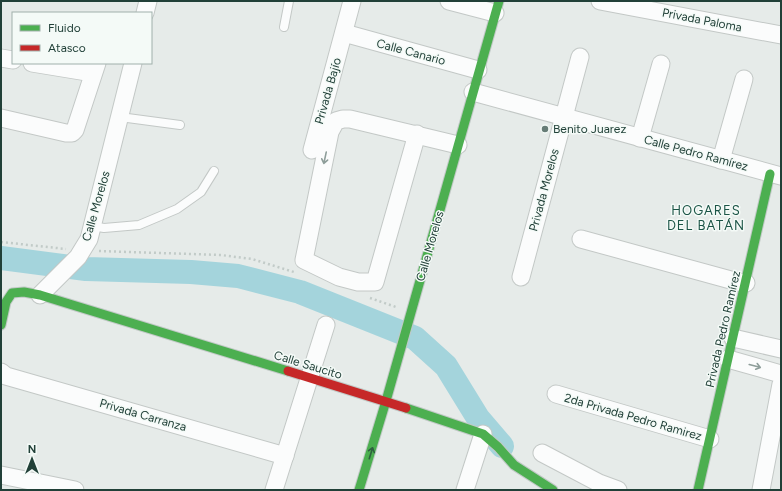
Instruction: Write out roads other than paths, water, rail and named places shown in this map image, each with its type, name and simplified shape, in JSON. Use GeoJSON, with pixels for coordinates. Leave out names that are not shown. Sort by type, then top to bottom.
{"type":"FeatureCollection","features":[{"type":"Feature","properties":{"kind":"street"},"geometry":{"type":"LineString","coordinates":[[146,12],[148,1]]}},
{"type":"Feature","properties":{"kind":"street","name":"Privada Bajío"},"geometry":{"type":"LineString","coordinates":[[312,150],[352,1]]}},
{"type":"Feature","properties":{"kind":"street"},"geometry":{"type":"LineString","coordinates":[[449,1],[497,7]]}},
{"type":"Feature","properties":{"kind":"street","name":"Privada Paloma"},"geometry":{"type":"LineString","coordinates":[[600,1],[781,35]]}},
{"type":"Feature","properties":{"kind":"street","name":"Calle Morelos"},"geometry":{"type":"LineString","coordinates":[[359,490],[403,343],[478,70],[497,7]]}},
{"type":"Feature","properties":{"kind":"street","name":"Calle Canario"},"geometry":{"type":"LineString","coordinates":[[344,33],[478,70]]}},
{"type":"Feature","properties":{"kind":"street","name":"Privada Morelos"},"geometry":{"type":"LineString","coordinates":[[521,278],[580,57]]}},
{"type":"Feature","properties":{"kind":"street"},"geometry":{"type":"LineString","coordinates":[[1,58],[12,60]]}},
{"type":"Feature","properties":{"kind":"street"},"geometry":{"type":"LineString","coordinates":[[1,118],[66,133],[72,133],[75,130],[95,68],[45,64]]}},
{"type":"Feature","properties":{"kind":"street","name":"Calle Morelos"},"geometry":{"type":"LineString","coordinates":[[45,290],[80,254],[89,240],[134,64]]}},
{"type":"Feature","properties":{"kind":"street"},"geometry":{"type":"LineString","coordinates":[[640,138],[661,64]]}},
{"type":"Feature","properties":{"kind":"street"},"geometry":{"type":"LineString","coordinates":[[721,160],[744,79]]}},
{"type":"Feature","properties":{"kind":"street","name":"Calle Pedro Ramírez"},"geometry":{"type":"LineString","coordinates":[[473,92],[775,175]]}},
{"type":"Feature","properties":{"kind":"street"},"geometry":{"type":"LineString","coordinates":[[417,134],[375,282],[358,282],[299,266],[330,132],[336,121],[350,119],[417,134],[458,145]]}},
{"type":"Feature","properties":{"kind":"street","name":"Privada Pedro Ramírez"},"geometry":{"type":"LineString","coordinates":[[698,490],[746,283],[775,175]]}},
{"type":"Feature","properties":{"kind":"street"},"geometry":{"type":"LineString","coordinates":[[581,239],[746,283]]}},
{"type":"Feature","properties":{"kind":"street"},"geometry":{"type":"LineString","coordinates":[[1,325],[6,302],[12,293],[45,290]]}},
{"type":"Feature","properties":{"kind":"street","name":"Calle Saucito"},"geometry":{"type":"LineString","coordinates":[[45,290],[483,434],[514,464],[553,490]]}},
{"type":"Feature","properties":{"kind":"street"},"geometry":{"type":"LineString","coordinates":[[274,490],[326,325]]}},
{"type":"Feature","properties":{"kind":"street"},"geometry":{"type":"LineString","coordinates":[[733,338],[781,349]]}},
{"type":"Feature","properties":{"kind":"street"},"geometry":{"type":"LineString","coordinates":[[728,359],[781,374]]}},
{"type":"Feature","properties":{"kind":"street","name":"Privada Carranza"},"geometry":{"type":"LineString","coordinates":[[1,372],[6,376],[285,456]]}},
{"type":"Feature","properties":{"kind":"street"},"geometry":{"type":"LineString","coordinates":[[762,490],[781,384]]}},
{"type":"Feature","properties":{"kind":"street","name":"2da Privada Pedro Ramirez"},"geometry":{"type":"LineString","coordinates":[[556,394],[710,439]]}},
{"type":"Feature","properties":{"kind":"street"},"geometry":{"type":"LineString","coordinates":[[465,490],[483,434]]}},
{"type":"Feature","properties":{"kind":"street"},"geometry":{"type":"LineString","coordinates":[[542,453],[598,487],[618,490]]}},
{"type":"Feature","properties":{"kind":"street"},"geometry":{"type":"LineString","coordinates":[[1,475],[75,490]]}},
{"type":"Feature","properties":{"kind":"lane"},"geometry":{"type":"LineString","coordinates":[[284,27],[289,1]]}},
{"type":"Feature","properties":{"kind":"lane"},"geometry":{"type":"LineString","coordinates":[[120,118],[180,125]]}},
{"type":"Feature","properties":{"kind":"lane"},"geometry":{"type":"LineString","coordinates":[[92,226],[104,228],[139,226],[177,208],[201,192],[214,171]]}},
{"type":"Feature","properties":{"kind":"waterway"},"geometry":{"type":"LineString","coordinates":[[1,258],[86,269],[191,272],[238,276],[300,292],[415,338],[446,366],[478,418],[502,446]]}},
{"type":"Feature","properties":{"kind":"place","name":"Benito Juarez"},"geometry":{"type":"Point","coordinates":[545,129]}},
{"type":"Feature","properties":{"kind":"district","name":"HOGARES DEL BATÁN"},"geometry":{"type":"Point","coordinates":[706,218]}}]}
